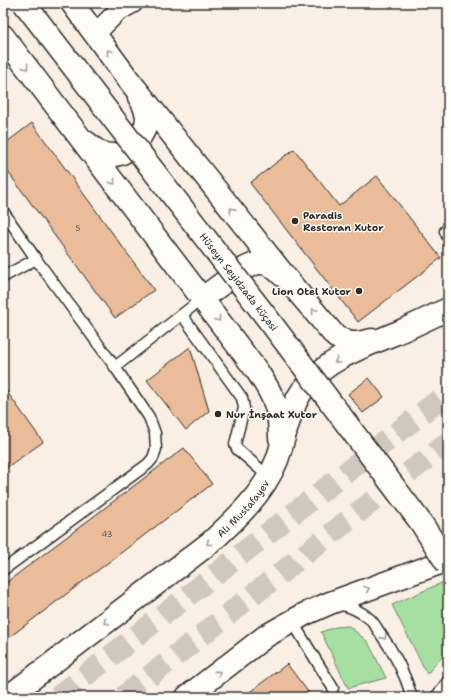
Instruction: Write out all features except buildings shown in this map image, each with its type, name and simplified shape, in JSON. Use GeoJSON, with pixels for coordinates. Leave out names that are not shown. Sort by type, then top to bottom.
{"type":"FeatureCollection","features":[{"type":"Feature","properties":{"kind":"street","name":"Hüseyn Seyidzadə küçəsi"},"geometry":{"type":"LineString","coordinates":[[24,3],[280,336],[422,524],[448,566]]}},
{"type":"Feature","properties":{"kind":"street"},"geometry":{"type":"LineString","coordinates":[[72,3],[128,79],[291,284],[336,336],[350,343],[358,343],[407,329]]}},
{"type":"Feature","properties":{"kind":"street"},"geometry":{"type":"LineString","coordinates":[[94,34],[118,12],[133,3]]}},
{"type":"Feature","properties":{"kind":"street"},"geometry":{"type":"LineString","coordinates":[[3,36],[257,371],[274,397],[278,410],[280,425],[280,451]]}},
{"type":"Feature","properties":{"kind":"street"},"geometry":{"type":"LineString","coordinates":[[70,126],[95,150],[105,154],[113,155],[131,147],[141,137],[145,129],[147,118],[146,111],[140,98],[128,79]]}},
{"type":"Feature","properties":{"kind":"street"},"geometry":{"type":"LineString","coordinates":[[202,298],[245,268],[254,264],[261,263],[275,268],[291,284]]}},
{"type":"Feature","properties":{"kind":"street","name":"Alı Mustafayev"},"geometry":{"type":"LineString","coordinates":[[8,697],[210,542],[247,506],[269,477],[280,451],[297,397],[316,375],[326,367],[352,353],[448,309]]}},
{"type":"Feature","properties":{"kind":"street"},"geometry":{"type":"LineString","coordinates":[[187,697],[266,636],[292,621],[330,603],[448,560]]}},
{"type":"Feature","properties":{"kind":"lane"},"geometry":{"type":"LineString","coordinates":[[3,211],[149,417],[155,433],[156,449],[153,458],[148,464],[3,570]]}},
{"type":"Feature","properties":{"kind":"lane"},"geometry":{"type":"LineString","coordinates":[[3,277],[36,259]]}},
{"type":"Feature","properties":{"kind":"lane"},"geometry":{"type":"LineString","coordinates":[[115,367],[202,298]]}},
{"type":"Feature","properties":{"kind":"lane"},"geometry":{"type":"LineString","coordinates":[[182,315],[242,398],[244,408],[235,444],[237,449],[269,477]]}},
{"type":"Feature","properties":{"kind":"lane"},"geometry":{"type":"LineString","coordinates":[[330,603],[347,606],[359,611],[372,621],[386,641],[402,670],[412,697]]}},
{"type":"Feature","properties":{"kind":"lane"},"geometry":{"type":"LineString","coordinates":[[292,621],[332,688]]}},
{"type":"Feature","properties":{"kind":"lane"},"geometry":{"type":"LineString","coordinates":[[436,697],[448,681]]}},
{"type":"Feature","properties":{"kind":"green space"},"geometry":{"type":"Polygon","coordinates":[[[448,580],[448,650],[427,674],[392,605],[448,580]]]}},
{"type":"Feature","properties":{"kind":"green space"},"geometry":{"type":"Polygon","coordinates":[[[349,626],[368,642],[386,678],[348,688],[321,632],[336,627],[349,626]]]}},
{"type":"Feature","properties":{"kind":"tunnel"},"geometry":{"type":"LineString","coordinates":[[58,697],[448,393]]}},
{"type":"Feature","properties":{"kind":"tunnel"},"geometry":{"type":"LineString","coordinates":[[123,697],[448,442]]}},
{"type":"Feature","properties":{"kind":"place","name":"Paradis Restoran Xutor"},"geometry":{"type":"Point","coordinates":[295,221]}},
{"type":"Feature","properties":{"kind":"place","name":"Lion Otel Xutor"},"geometry":{"type":"Point","coordinates":[359,291]}},
{"type":"Feature","properties":{"kind":"place","name":"Nur İnşaat Xutor"},"geometry":{"type":"Point","coordinates":[218,414]}}]}
